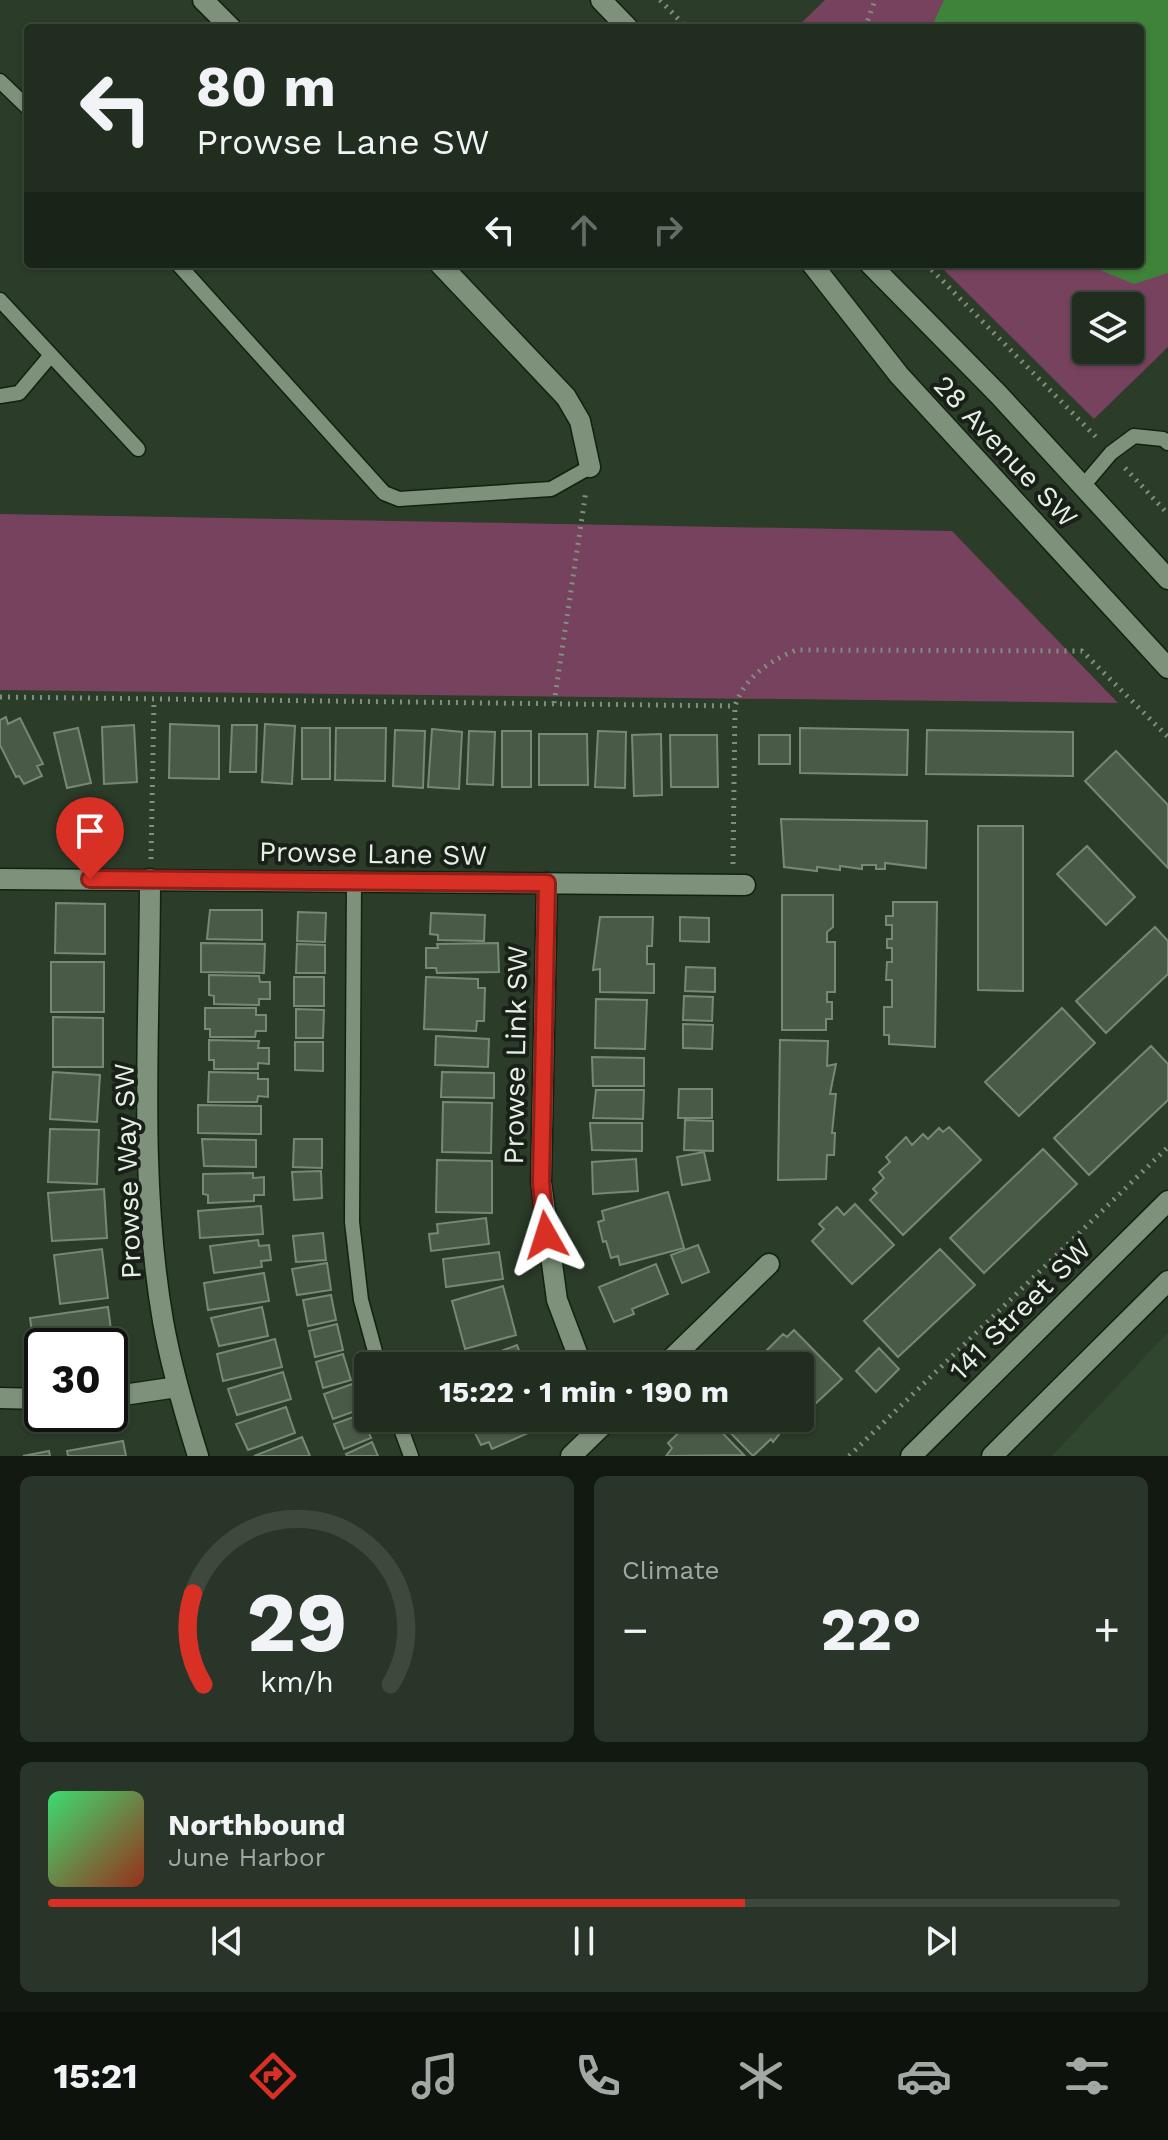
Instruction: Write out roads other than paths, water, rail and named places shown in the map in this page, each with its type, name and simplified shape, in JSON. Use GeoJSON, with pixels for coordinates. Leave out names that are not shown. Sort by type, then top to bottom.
{"type":"FeatureCollection","features":[{"type":"Feature","properties":{"kind":"street"},"geometry":{"type":"LineString","coordinates":[[203,0],[227,24]]}},
{"type":"Feature","properties":{"kind":"street"},"geometry":{"type":"LineString","coordinates":[[601,0],[624,24]]}},
{"type":"Feature","properties":{"kind":"street"},"geometry":{"type":"LineString","coordinates":[[444,268],[566,397],[580,421],[590,467]]}},
{"type":"Feature","properties":{"kind":"street","name":"28 Avenue SW"},"geometry":{"type":"LineString","coordinates":[[815,268],[849,317],[899,375],[1168,668]]}},
{"type":"Feature","properties":{"kind":"street","name":"28 Avenue SW"},"geometry":{"type":"LineString","coordinates":[[874,268],[1168,579]]}},
{"type":"Feature","properties":{"kind":"street","name":"Prowse Lane SW"},"geometry":{"type":"LineString","coordinates":[[0,879],[739,885]]}},
{"type":"Feature","properties":{"kind":"street","name":"Prowse Way SW"},"geometry":{"type":"LineString","coordinates":[[150,879],[153,1226],[163,1318],[177,1387],[198,1456]]}},
{"type":"Feature","properties":{"kind":"street","name":"Prowse Link SW"},"geometry":{"type":"LineString","coordinates":[[547,883],[541,1182],[557,1300],[577,1352]]}},
{"type":"Feature","properties":{"kind":"street","name":"141 Street SW"},"geometry":{"type":"LineString","coordinates":[[911,1456],[1168,1201]]}},
{"type":"Feature","properties":{"kind":"street"},"geometry":{"type":"LineString","coordinates":[[678,1352],[769,1264]]}},
{"type":"Feature","properties":{"kind":"street"},"geometry":{"type":"LineString","coordinates":[[992,1456],[1168,1281]]}},
{"type":"Feature","properties":{"kind":"street"},"geometry":{"type":"LineString","coordinates":[[128,1394],[177,1387]]}},
{"type":"Feature","properties":{"kind":"street"},"geometry":{"type":"LineString","coordinates":[[0,1398],[24,1399]]}},
{"type":"Feature","properties":{"kind":"street"},"geometry":{"type":"LineString","coordinates":[[571,1456],[596,1432]]}},
{"type":"Feature","properties":{"kind":"lane"},"geometry":{"type":"LineString","coordinates":[[0,81],[24,104]]}},
{"type":"Feature","properties":{"kind":"lane"},"geometry":{"type":"LineString","coordinates":[[182,268],[384,493],[399,499],[551,489],[590,467]]}},
{"type":"Feature","properties":{"kind":"lane"},"geometry":{"type":"LineString","coordinates":[[0,300],[138,449]]}},
{"type":"Feature","properties":{"kind":"lane"},"geometry":{"type":"LineString","coordinates":[[0,396],[19,393],[51,355]]}},
{"type":"Feature","properties":{"kind":"lane"},"geometry":{"type":"LineString","coordinates":[[1083,486],[1111,453],[1134,436],[1163,439],[1168,443]]}},
{"type":"Feature","properties":{"kind":"lane"},"geometry":{"type":"LineString","coordinates":[[354,881],[352,1222],[361,1300],[375,1352]]}},
{"type":"Feature","properties":{"kind":"lane"},"geometry":{"type":"LineString","coordinates":[[402,1432],[411,1456]]}}]}
